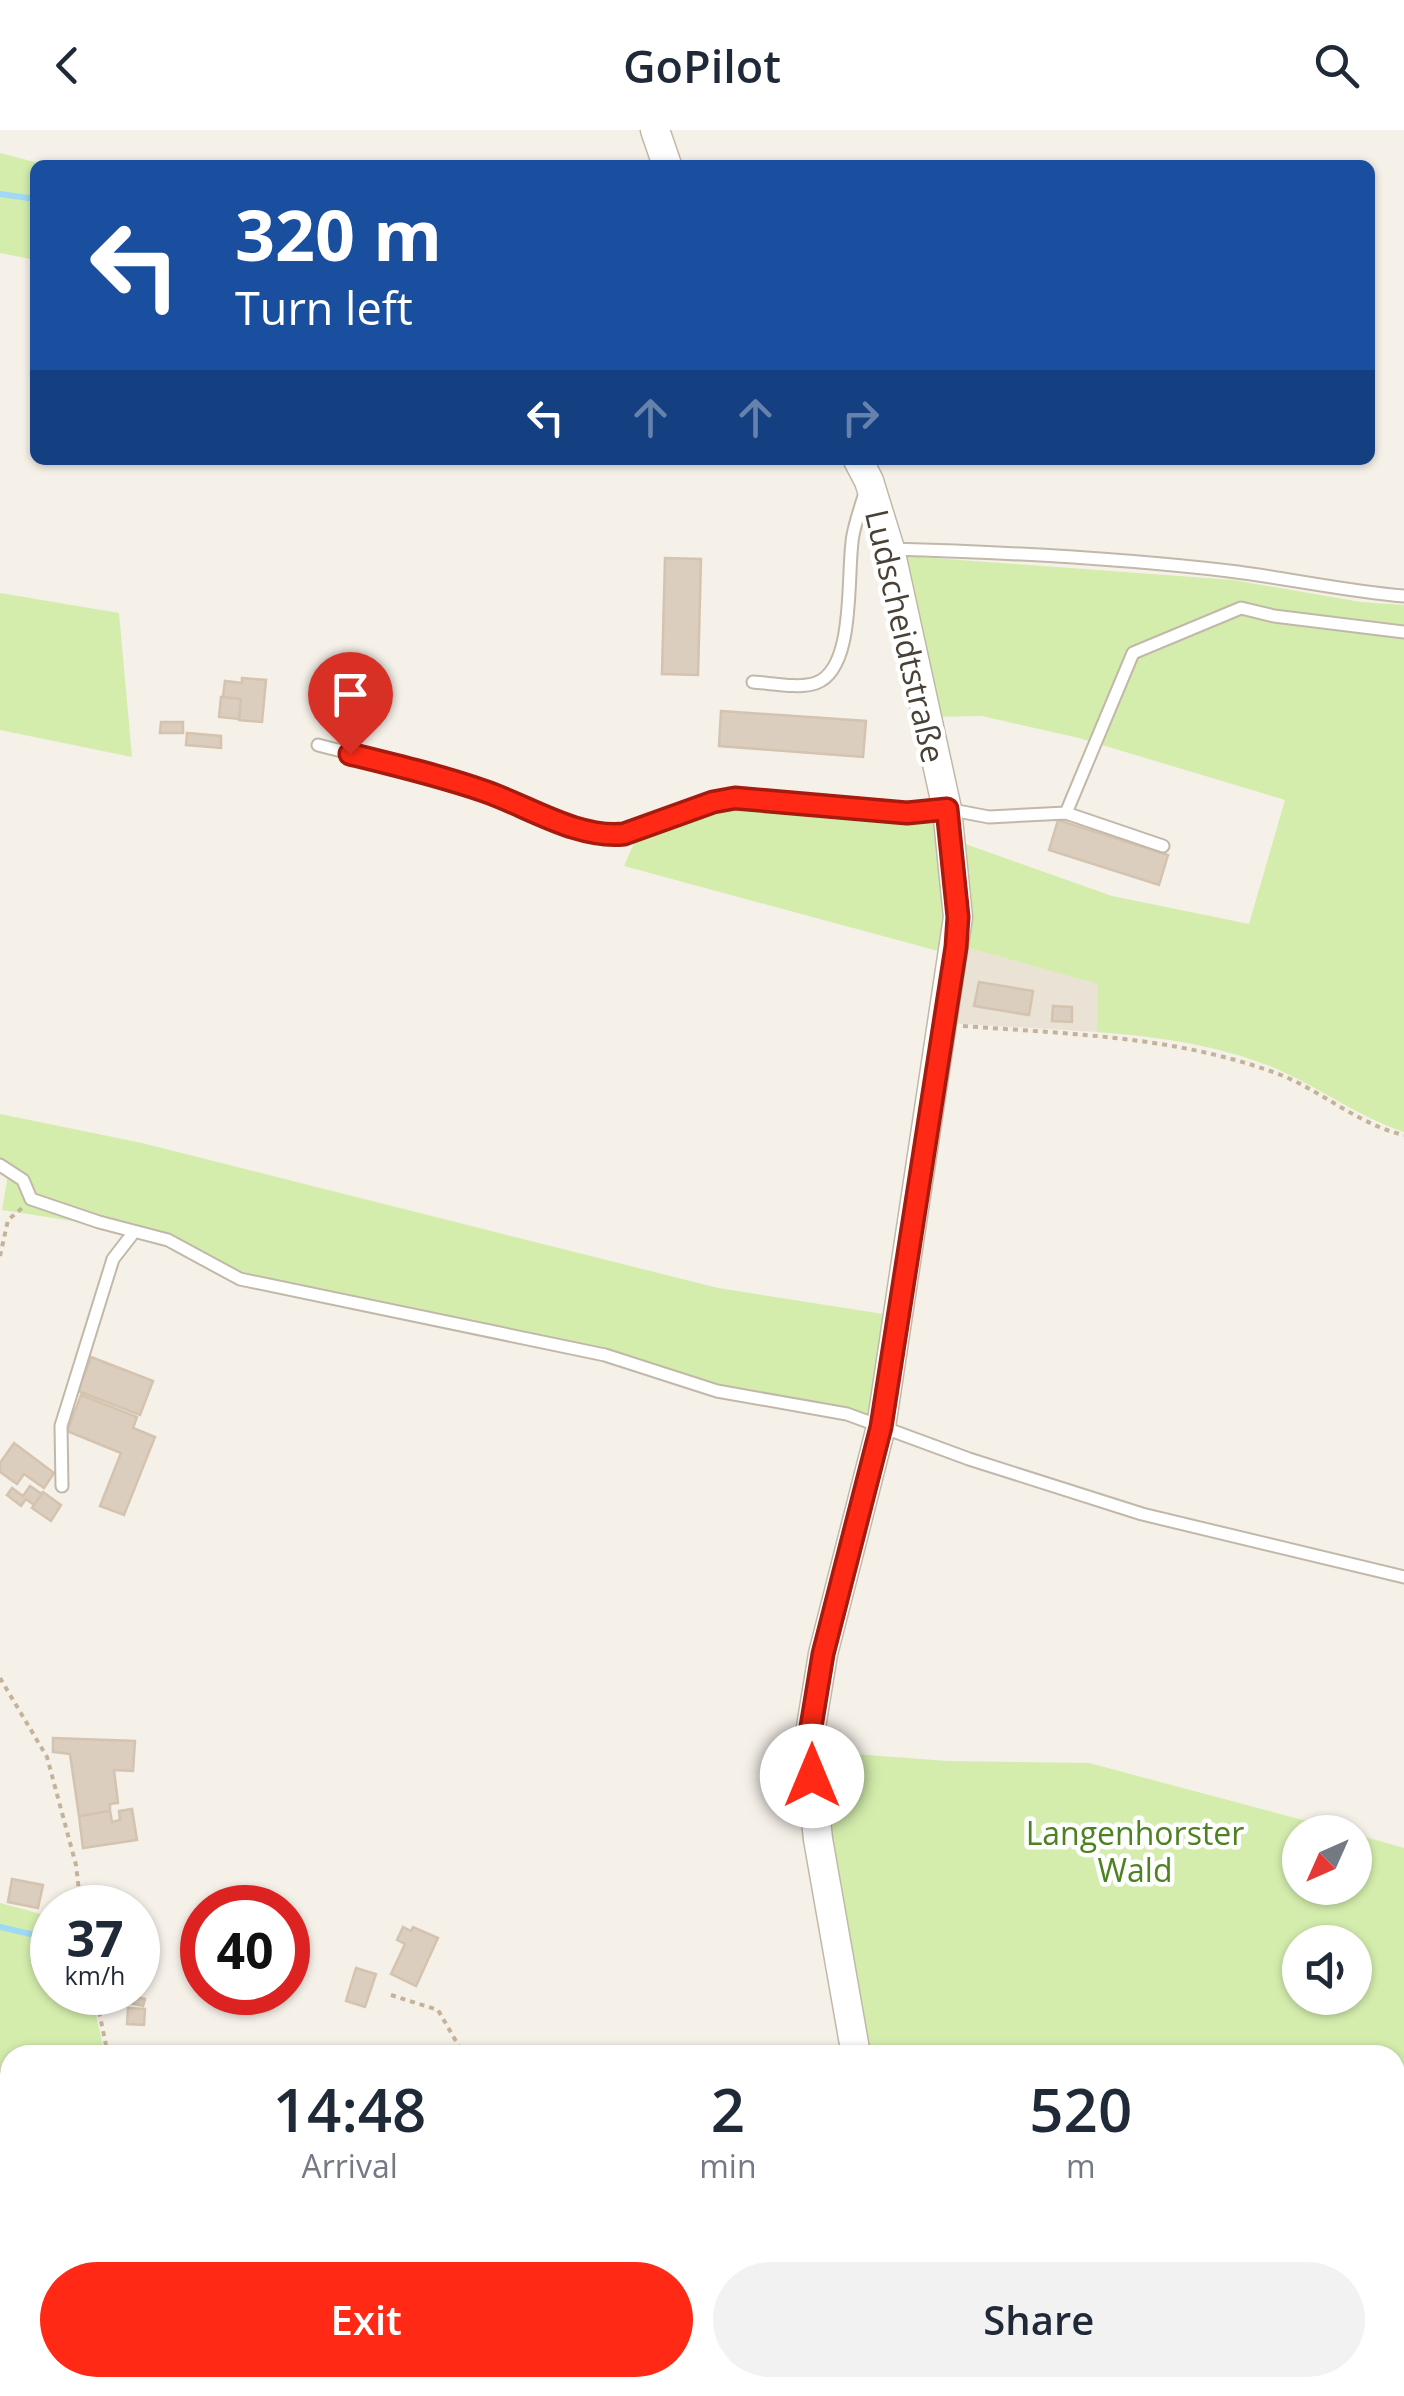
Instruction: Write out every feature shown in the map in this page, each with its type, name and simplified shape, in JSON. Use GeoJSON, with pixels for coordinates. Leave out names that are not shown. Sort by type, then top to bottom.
{"type":"FeatureCollection","features":[{"type":"Feature","properties":{"kind":"street"},"geometry":{"type":"LineString","coordinates":[[654,130],[665,160]]}},
{"type":"Feature","properties":{"kind":"street","name":"Ludscheidtstraße"},"geometry":{"type":"LineString","coordinates":[[854,2045],[818,1838],[808,1745],[823,1654],[881,1427],[958,917],[947,809],[890,549],[864,470]]}},
{"type":"Feature","properties":{"kind":"lane"},"geometry":{"type":"LineString","coordinates":[[753,682],[814,684],[830,674],[838,658],[848,612],[853,537],[864,470]]}},
{"type":"Feature","properties":{"kind":"lane"},"geometry":{"type":"LineString","coordinates":[[890,549],[1162,564],[1404,596]]}},
{"type":"Feature","properties":{"kind":"lane"},"geometry":{"type":"LineString","coordinates":[[1066,813],[1133,653],[1240,608],[1404,632]]}},
{"type":"Feature","properties":{"kind":"lane"},"geometry":{"type":"LineString","coordinates":[[318,745],[484,791],[574,827],[609,836],[735,798],[892,812],[947,809],[989,817],[1066,813],[1163,846]]}},
{"type":"Feature","properties":{"kind":"lane"},"geometry":{"type":"LineString","coordinates":[[0,1165],[23,1180],[31,1199],[168,1240],[240,1279],[605,1354],[717,1392],[847,1414],[1142,1514],[1404,1577]]}},
{"type":"Feature","properties":{"kind":"lane"},"geometry":{"type":"LineString","coordinates":[[62,1486],[61,1426],[113,1259],[134,1232]]}},
{"type":"Feature","properties":{"kind":"path"},"geometry":{"type":"LineString","coordinates":[[943,1025],[1174,1044],[1276,1072],[1381,1130],[1404,1135]]}},
{"type":"Feature","properties":{"kind":"path"},"geometry":{"type":"LineString","coordinates":[[0,1256],[8,1220],[31,1199]]}},
{"type":"Feature","properties":{"kind":"path"},"geometry":{"type":"LineString","coordinates":[[0,1678],[47,1758],[78,1885]]}},
{"type":"Feature","properties":{"kind":"path"},"geometry":{"type":"LineString","coordinates":[[392,1995],[438,2010],[458,2045]]}},
{"type":"Feature","properties":{"kind":"path"},"geometry":{"type":"LineString","coordinates":[[100,2015],[106,2045]]}},
{"type":"Feature","properties":{"kind":"shaded area"},"geometry":{"type":"Polygon","coordinates":[[[961,946],[1099,984],[1097,1032],[948,1023],[961,946]]]}},
{"type":"Feature","properties":{"kind":"green space"},"geometry":{"type":"Polygon","coordinates":[[[0,153],[30,161],[30,259],[0,253],[0,153]]]}},
{"type":"Feature","properties":{"kind":"green space"},"geometry":{"type":"Polygon","coordinates":[[[906,556],[1233,580],[1361,602],[1404,605],[1404,1132],[1257,1061],[1190,1044],[1097,1032],[1098,984],[961,946],[957,841],[1112,896],[1249,924],[1285,800],[1079,738],[982,716],[931,717],[906,556]]]}},
{"type":"Feature","properties":{"kind":"green space"},"geometry":{"type":"Polygon","coordinates":[[[0,593],[119,613],[132,757],[0,730],[0,593]]]}},
{"type":"Feature","properties":{"kind":"green space"},"geometry":{"type":"Polygon","coordinates":[[[713,805],[941,815],[949,954],[624,866],[638,834],[713,805]]]}},
{"type":"Feature","properties":{"kind":"green space"},"geometry":{"type":"Polygon","coordinates":[[[0,1114],[142,1143],[718,1288],[896,1316],[880,1417],[717,1387],[241,1275],[169,1236],[2,1210],[8,1175],[0,1172],[0,1114]]]}},
{"type":"Feature","properties":{"kind":"green space","name":"Langenhorster Wald"},"geometry":{"type":"Polygon","coordinates":[[[814,1751],[947,1761],[1089,1763],[1284,1815],[1282,1905],[1372,1905],[1372,1839],[1404,1848],[1404,2045],[863,2045],[814,1751]]]}},
{"type":"Feature","properties":{"kind":"green space"},"geometry":{"type":"Polygon","coordinates":[[[0,1903],[30,1911],[30,2015],[96,2015],[103,2045],[0,2045],[0,1903]]]}},
{"type":"Feature","properties":{"kind":"building"},"geometry":{"type":"Polygon","coordinates":[[[665,558],[701,559],[698,675],[662,674],[665,558]]]}},
{"type":"Feature","properties":{"kind":"building"},"geometry":{"type":"Polygon","coordinates":[[[242,678],[266,680],[262,722],[239,720],[241,699],[223,697],[225,681],[242,683],[242,678]]]}},
{"type":"Feature","properties":{"kind":"building"},"geometry":{"type":"Polygon","coordinates":[[[221,697],[241,699],[239,719],[219,717],[221,697]]]}},
{"type":"Feature","properties":{"kind":"building"},"geometry":{"type":"Polygon","coordinates":[[[721,711],[866,721],[863,757],[719,746],[721,711]]]}},
{"type":"Feature","properties":{"kind":"building"},"geometry":{"type":"Polygon","coordinates":[[[161,722],[183,722],[183,733],[160,733],[161,722]]]}},
{"type":"Feature","properties":{"kind":"building"},"geometry":{"type":"Polygon","coordinates":[[[187,733],[221,736],[221,748],[186,745],[187,733]]]}},
{"type":"Feature","properties":{"kind":"building"},"geometry":{"type":"Polygon","coordinates":[[[1058,820],[1168,855],[1159,885],[1049,850],[1058,820]]]}},
{"type":"Feature","properties":{"kind":"building"},"geometry":{"type":"Polygon","coordinates":[[[979,982],[1033,991],[1029,1015],[974,1006],[979,982]]]}},
{"type":"Feature","properties":{"kind":"building"},"geometry":{"type":"Polygon","coordinates":[[[1053,1006],[1072,1007],[1072,1022],[1052,1021],[1053,1006]]]}},
{"type":"Feature","properties":{"kind":"building"},"geometry":{"type":"Polygon","coordinates":[[[91,1357],[153,1381],[140,1415],[78,1391],[91,1357]]]}},
{"type":"Feature","properties":{"kind":"building"},"geometry":{"type":"Polygon","coordinates":[[[81,1395],[137,1417],[133,1428],[155,1437],[124,1515],[100,1506],[121,1453],[67,1431],[81,1395]]]}},
{"type":"Feature","properties":{"kind":"building"},"geometry":{"type":"Polygon","coordinates":[[[14,1443],[54,1473],[44,1488],[24,1474],[17,1484],[0,1472],[0,1463],[14,1443]]]}},
{"type":"Feature","properties":{"kind":"building"},"geometry":{"type":"Polygon","coordinates":[[[30,1486],[42,1494],[34,1505],[26,1499],[21,1506],[7,1495],[12,1488],[23,1496],[30,1486]]]}},
{"type":"Feature","properties":{"kind":"building"},"geometry":{"type":"Polygon","coordinates":[[[43,1492],[61,1505],[51,1521],[32,1508],[43,1492]]]}},
{"type":"Feature","properties":{"kind":"building"},"geometry":{"type":"Polygon","coordinates":[[[53,1738],[135,1741],[133,1771],[114,1770],[118,1803],[110,1804],[110,1811],[79,1816],[70,1754],[53,1752],[53,1738]]]}},
{"type":"Feature","properties":{"kind":"building"},"geometry":{"type":"Polygon","coordinates":[[[132,1809],[137,1840],[83,1848],[79,1816],[110,1811],[112,1822],[120,1820],[119,1811],[132,1809]]]}},
{"type":"Feature","properties":{"kind":"building"},"geometry":{"type":"Polygon","coordinates":[[[12,1879],[43,1885],[30,1885],[30,1906],[8,1902],[12,1879]]]}},
{"type":"Feature","properties":{"kind":"building"},"geometry":{"type":"Polygon","coordinates":[[[403,1927],[438,1938],[416,1986],[391,1974],[405,1944],[397,1940],[403,1927]]]}},
{"type":"Feature","properties":{"kind":"building"},"geometry":{"type":"Polygon","coordinates":[[[356,1968],[376,1974],[365,2007],[346,2001],[356,1968]]]}},
{"type":"Feature","properties":{"kind":"building"},"geometry":{"type":"Polygon","coordinates":[[[128,2015],[145,2015],[144,2025],[127,2024],[128,2015]]]}},
{"type":"Feature","properties":{"kind":"waterway"},"geometry":{"type":"LineString","coordinates":[[0,194],[30,198]]}},
{"type":"Feature","properties":{"kind":"waterway"},"geometry":{"type":"LineString","coordinates":[[0,1927],[30,1934]]}},
{"type":"Feature","properties":{"kind":"route"},"geometry":{"type":"LineString","coordinates":[[350,754],[484,791],[574,827],[609,836],[735,798],[862,811],[907,813],[947,809],[958,917],[956,947],[881,1427],[823,1654],[808,1745],[812,1776]]}}]}
